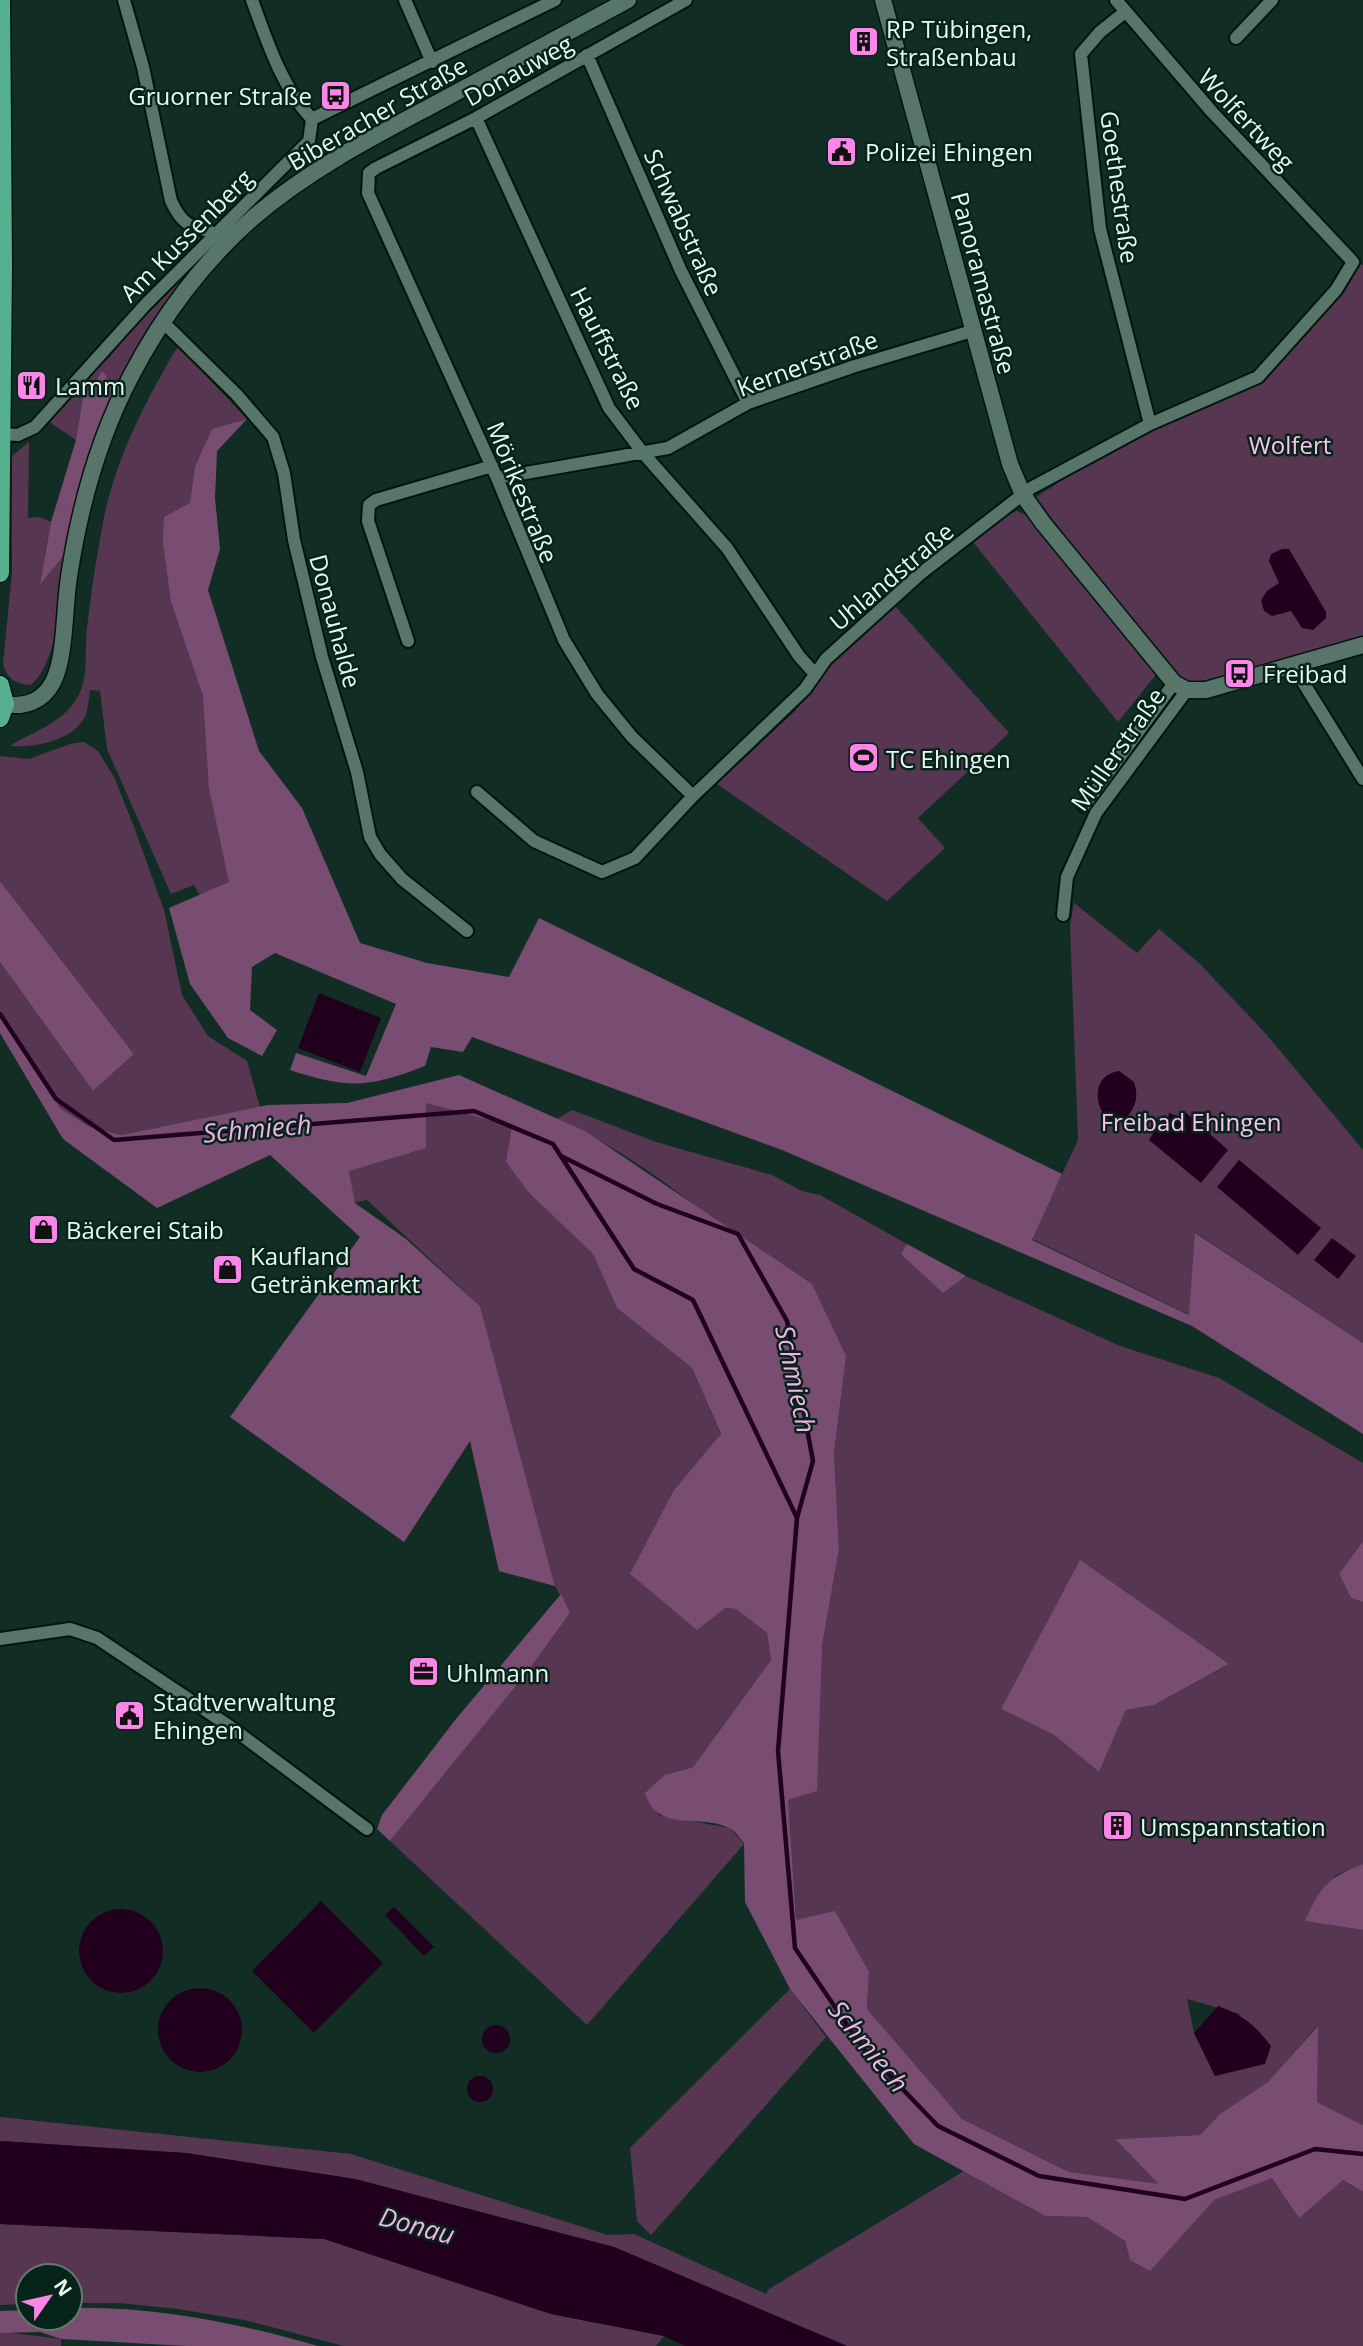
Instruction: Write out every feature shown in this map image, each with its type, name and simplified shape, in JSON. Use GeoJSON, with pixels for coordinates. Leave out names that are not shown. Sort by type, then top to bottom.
{"type":"FeatureCollection","features":[{"type":"Feature","properties":{"kind":"main road"},"geometry":{"type":"LineString","coordinates":[[0,573],[1,0]]}},
{"type":"Feature","properties":{"kind":"main road"},"geometry":{"type":"LineString","coordinates":[[0,685],[2,711]]}},
{"type":"Feature","properties":{"kind":"street"},"geometry":{"type":"LineString","coordinates":[[124,0],[143,67],[171,201],[179,218],[222,239]]}},
{"type":"Feature","properties":{"kind":"street"},"geometry":{"type":"LineString","coordinates":[[252,0],[284,79],[297,103],[312,119],[555,0]]}},
{"type":"Feature","properties":{"kind":"street"},"geometry":{"type":"LineString","coordinates":[[405,0],[432,62]]}},
{"type":"Feature","properties":{"kind":"street","name":"Biberacher Straße"},"geometry":{"type":"LineString","coordinates":[[2,711],[26,705],[40,697],[52,682],[58,666],[69,575],[89,489],[110,422],[131,376],[163,322],[222,239],[352,149],[628,0]]}},
{"type":"Feature","properties":{"kind":"street","name":"Donauweg"},"geometry":{"type":"LineString","coordinates":[[369,173],[476,118],[686,0]]}},
{"type":"Feature","properties":{"kind":"street","name":"Panoramastraße"},"geometry":{"type":"LineString","coordinates":[[883,0],[972,331],[1010,464],[1024,495]]}},
{"type":"Feature","properties":{"kind":"street","name":"Wolfertweg"},"geometry":{"type":"LineString","coordinates":[[1116,0],[1212,112],[1353,262]]}},
{"type":"Feature","properties":{"kind":"street"},"geometry":{"type":"LineString","coordinates":[[1236,38],[1272,0]]}},
{"type":"Feature","properties":{"kind":"street","name":"Goethestraße"},"geometry":{"type":"LineString","coordinates":[[1125,12],[1100,32],[1081,54],[1100,229],[1150,424]]}},
{"type":"Feature","properties":{"kind":"street","name":"Schwabstraße"},"geometry":{"type":"LineString","coordinates":[[587,55],[681,271],[748,403]]}},
{"type":"Feature","properties":{"kind":"street","name":"Hauffstraße"},"geometry":{"type":"LineString","coordinates":[[476,118],[609,408],[643,453],[727,548],[799,656],[815,674]]}},
{"type":"Feature","properties":{"kind":"street","name":"Am Kussenberg"},"geometry":{"type":"LineString","coordinates":[[1,434],[18,435],[35,427],[76,378],[222,239],[309,141],[312,119]]}},
{"type":"Feature","properties":{"kind":"street","name":"Mörikestraße"},"geometry":{"type":"LineString","coordinates":[[369,173],[368,193],[494,472],[540,589],[576,660],[597,694],[632,737],[693,796]]}},
{"type":"Feature","properties":{"kind":"street","name":"Uhlandstraße"},"geometry":{"type":"LineString","coordinates":[[477,792],[534,841],[602,872],[635,858],[693,796],[805,690],[826,659],[887,602],[1024,495],[1150,424],[1258,377],[1336,290],[1353,262]]}},
{"type":"Feature","properties":{"kind":"street","name":"Donauhalde"},"geometry":{"type":"LineString","coordinates":[[163,322],[237,395],[273,437],[284,473],[294,540],[322,657],[357,772],[370,836],[402,879],[467,931]]}},
{"type":"Feature","properties":{"kind":"street","name":"Kernerstraße"},"geometry":{"type":"LineString","coordinates":[[408,641],[368,522],[369,505],[376,500],[494,472],[668,448],[748,403],[855,366],[972,331]]}},
{"type":"Feature","properties":{"kind":"street","name":"Müllerstraße"},"geometry":{"type":"LineString","coordinates":[[1024,495],[1181,687],[1206,690],[1363,645]]}},
{"type":"Feature","properties":{"kind":"street"},"geometry":{"type":"LineString","coordinates":[[1293,666],[1363,779]]}},
{"type":"Feature","properties":{"kind":"street","name":"Müllerstraße"},"geometry":{"type":"LineString","coordinates":[[1084,806],[1181,687]]}},
{"type":"Feature","properties":{"kind":"street","name":"Müllerstraße"},"geometry":{"type":"LineString","coordinates":[[1063,915],[1067,877],[1096,813],[1181,687]]}},
{"type":"Feature","properties":{"kind":"street"},"geometry":{"type":"LineString","coordinates":[[0,1639],[70,1629],[97,1638],[232,1728],[367,1829]]}},
{"type":"Feature","properties":{"kind":"green space"},"geometry":{"type":"Polygon","coordinates":[[[209,248],[213,252],[169,305],[114,392],[103,372],[83,397],[76,440],[48,421],[92,370],[109,358],[135,323],[209,248]]]}},
{"type":"Feature","properties":{"kind":"green space","name":"Wolfert"},"geometry":{"type":"Polygon","coordinates":[[[1353,262],[1363,265],[1363,645],[1206,690],[1174,683],[1036,497],[1150,424],[1258,377],[1353,262]]]}},
{"type":"Feature","properties":{"kind":"green space"},"geometry":{"type":"Polygon","coordinates":[[[178,346],[247,419],[212,429],[190,503],[171,602],[203,696],[230,882],[200,895],[194,885],[171,894],[107,749],[100,691],[90,690],[85,717],[71,732],[41,744],[10,746],[61,716],[80,693],[85,675],[94,572],[110,494],[134,429],[178,346]]]}},
{"type":"Feature","properties":{"kind":"green space"},"geometry":{"type":"Polygon","coordinates":[[[29,442],[28,518],[39,517],[51,522],[40,583],[67,552],[54,642],[41,673],[31,685],[13,680],[3,664],[12,572],[12,456],[29,442]]]}},
{"type":"Feature","properties":{"kind":"green space"},"geometry":{"type":"Polygon","coordinates":[[[1017,511],[1031,517],[1158,672],[1118,722],[973,542],[1005,516],[1017,511]]]}},
{"type":"Feature","properties":{"kind":"green space","name":"TC Ehingen"},"geometry":{"type":"Polygon","coordinates":[[[895,606],[1009,733],[918,818],[945,848],[887,901],[717,784],[796,710],[827,669],[895,606]]]}},
{"type":"Feature","properties":{"kind":"green space"},"geometry":{"type":"Polygon","coordinates":[[[84,742],[98,751],[114,777],[134,827],[164,910],[182,995],[208,1036],[247,1061],[260,1107],[121,1135],[88,1126],[60,1108],[0,1010],[0,962],[93,1091],[134,1054],[0,881],[0,756],[29,759],[70,744],[84,742]]]}},
{"type":"Feature","properties":{"kind":"green space","name":"Freibad Ehingen"},"geometry":{"type":"Polygon","coordinates":[[[1074,903],[1137,953],[1159,929],[1201,965],[1266,1034],[1363,1150],[1363,1343],[1196,1233],[1190,1315],[1032,1239],[1078,1140],[1070,925],[1074,903]]]}},
{"type":"Feature","properties":{"kind":"green space"},"geometry":{"type":"Polygon","coordinates":[[[425,1102],[513,1126],[507,1162],[530,1194],[593,1254],[617,1308],[692,1368],[721,1435],[674,1490],[725,1608],[736,1609],[767,1633],[771,1660],[693,1767],[665,1775],[658,1815],[730,1828],[744,1844],[587,2025],[390,1841],[528,1671],[570,1613],[555,1586],[480,1306],[367,1200],[354,1203],[349,1170],[425,1148],[425,1102]]]}},
{"type":"Feature","properties":{"kind":"green space"},"geometry":{"type":"Polygon","coordinates":[[[572,1110],[656,1142],[772,1175],[802,1191],[820,1195],[907,1244],[902,1254],[943,1292],[966,1276],[1120,1346],[1219,1378],[1363,1463],[1363,1541],[1339,1574],[1351,1598],[1363,1602],[1363,1864],[1336,1875],[1306,1921],[1363,1930],[1363,2125],[1317,2102],[1317,2026],[1268,2083],[1220,2114],[1200,2135],[1115,2139],[1161,2185],[1069,2172],[962,2119],[867,2009],[869,1972],[796,1920],[787,1799],[822,1646],[839,1549],[834,1453],[846,1355],[745,1250],[693,1204],[616,1150],[557,1119],[572,1110]],[[1228,1665],[1001,1709],[1054,1735],[1099,1772],[1126,1710],[1154,1705],[1228,1665]],[[1187,1999],[1194,2033],[1215,2076],[1240,2014],[1187,1999]]]}},
{"type":"Feature","properties":{"kind":"green space"},"geometry":{"type":"Polygon","coordinates":[[[790,1989],[826,2037],[651,2235],[637,2221],[630,2148],[790,1989]]]}},
{"type":"Feature","properties":{"kind":"green space"},"geometry":{"type":"Polygon","coordinates":[[[0,2117],[351,2154],[608,2235],[634,2234],[766,2294],[769,2289],[964,2171],[1045,2216],[1087,2217],[1125,2241],[1130,2260],[1214,2200],[1273,2177],[1343,2180],[1363,2192],[1363,2346],[847,2346],[614,2247],[355,2179],[186,2153],[0,2141],[0,2117]]]}},
{"type":"Feature","properties":{"kind":"green space"},"geometry":{"type":"Polygon","coordinates":[[[0,2224],[324,2239],[551,2314],[664,2336],[656,2346],[344,2346],[244,2320],[178,2309],[120,2303],[84,2303],[84,2262],[14,2262],[14,2304],[0,2305],[0,2224]]]}},
{"type":"Feature","properties":{"kind":"green space"},"geometry":{"type":"Polygon","coordinates":[[[0,2333],[61,2339],[61,2346],[0,2346],[0,2333]]]}},
{"type":"Feature","properties":{"kind":"shaded area"},"geometry":{"type":"Polygon","coordinates":[[[103,371],[114,392],[86,470],[67,552],[40,584],[51,522],[76,440],[83,397],[103,371]]]}},
{"type":"Feature","properties":{"kind":"shaded area"},"geometry":{"type":"Polygon","coordinates":[[[247,419],[217,451],[215,498],[220,549],[208,590],[259,751],[302,808],[360,943],[427,963],[509,977],[539,918],[1062,1174],[1032,1240],[1189,1315],[1195,1233],[1363,1343],[1363,1434],[1192,1326],[782,1150],[472,1037],[463,1052],[431,1047],[425,1066],[373,1082],[343,1083],[290,1070],[296,1053],[366,1076],[396,1004],[275,953],[252,967],[250,1010],[277,1030],[262,1056],[228,1038],[190,984],[169,908],[229,882],[209,788],[203,696],[171,602],[163,542],[164,517],[190,503],[195,467],[212,429],[247,419]]]}},
{"type":"Feature","properties":{"kind":"shaded area"},"geometry":{"type":"Polygon","coordinates":[[[0,881],[134,1054],[93,1091],[0,962],[0,881]]]}},
{"type":"Feature","properties":{"kind":"shaded area"},"geometry":{"type":"Polygon","coordinates":[[[0,1010],[60,1108],[88,1126],[121,1135],[268,1105],[347,1103],[459,1075],[585,1131],[812,1284],[846,1356],[834,1453],[839,1549],[822,1646],[817,1791],[788,1800],[796,1920],[835,1911],[869,1972],[867,2009],[962,2119],[1069,2172],[1159,2184],[1115,2139],[1200,2135],[1220,2114],[1268,2082],[1318,2026],[1317,2102],[1363,2125],[1363,2192],[1343,2180],[1299,2218],[1272,2178],[1214,2200],[1150,2271],[1130,2260],[1125,2241],[1087,2217],[1045,2216],[914,2144],[790,1989],[745,1902],[744,1843],[731,1829],[717,1824],[669,1818],[659,1814],[651,1806],[645,1793],[665,1775],[693,1767],[771,1660],[767,1633],[736,1609],[725,1608],[697,1630],[630,1574],[674,1490],[721,1434],[692,1368],[617,1308],[593,1254],[530,1194],[506,1162],[512,1126],[426,1103],[426,1148],[349,1171],[355,1203],[406,1239],[480,1306],[555,1586],[499,1571],[470,1441],[404,1542],[230,1417],[360,1237],[270,1155],[157,1208],[63,1139],[0,1033],[0,1010]]]}},
{"type":"Feature","properties":{"kind":"shaded area"},"geometry":{"type":"Polygon","coordinates":[[[907,1244],[966,1276],[943,1293],[901,1254],[907,1244]]]}},
{"type":"Feature","properties":{"kind":"shaded area"},"geometry":{"type":"Polygon","coordinates":[[[1363,1541],[1363,1602],[1351,1598],[1339,1574],[1363,1541]]]}},
{"type":"Feature","properties":{"kind":"shaded area"},"geometry":{"type":"Polygon","coordinates":[[[1080,1560],[1229,1664],[1154,1705],[1126,1710],[1099,1772],[1054,1735],[1001,1709],[1080,1560]]]}},
{"type":"Feature","properties":{"kind":"shaded area"},"geometry":{"type":"Polygon","coordinates":[[[561,1594],[570,1613],[528,1671],[390,1841],[377,1829],[382,1815],[456,1719],[561,1594]]]}},
{"type":"Feature","properties":{"kind":"shaded area"},"geometry":{"type":"Polygon","coordinates":[[[1363,1864],[1363,1930],[1305,1921],[1326,1885],[1341,1874],[1363,1864]]]}},
{"type":"Feature","properties":{"kind":"shaded area"},"geometry":{"type":"Polygon","coordinates":[[[84,2308],[101,2308],[195,2318],[318,2346],[186,2346],[61,2339],[40,2332],[84,2332],[84,2308]]]}},
{"type":"Feature","properties":{"kind":"shaded area"},"geometry":{"type":"Polygon","coordinates":[[[14,2310],[14,2332],[40,2332],[0,2333],[0,2311],[14,2310]]]}},
{"type":"Feature","properties":{"kind":"water"},"geometry":{"type":"Polygon","coordinates":[[[1289,549],[1326,612],[1326,618],[1313,630],[1302,628],[1291,611],[1272,616],[1264,611],[1261,600],[1267,591],[1279,583],[1269,561],[1271,554],[1289,549]]]}},
{"type":"Feature","properties":{"kind":"water"},"geometry":{"type":"Polygon","coordinates":[[[319,993],[381,1018],[360,1072],[298,1048],[319,993]]]}},
{"type":"Feature","properties":{"kind":"water"},"geometry":{"type":"Polygon","coordinates":[[[1119,1071],[1134,1082],[1136,1098],[1130,1113],[1121,1121],[1112,1121],[1105,1116],[1098,1096],[1100,1085],[1106,1076],[1119,1071]]]}},
{"type":"Feature","properties":{"kind":"water"},"geometry":{"type":"Polygon","coordinates":[[[1184,1111],[1228,1150],[1201,1183],[1149,1140],[1164,1115],[1168,1118],[1169,1113],[1180,1117],[1184,1111]]]}},
{"type":"Feature","properties":{"kind":"water"},"geometry":{"type":"Polygon","coordinates":[[[1239,1160],[1321,1228],[1298,1255],[1217,1187],[1239,1160]]]}},
{"type":"Feature","properties":{"kind":"water"},"geometry":{"type":"Polygon","coordinates":[[[1332,1238],[1356,1256],[1338,1279],[1314,1260],[1332,1238]]]}},
{"type":"Feature","properties":{"kind":"water"},"geometry":{"type":"Polygon","coordinates":[[[321,1901],[383,1963],[314,2033],[252,1971],[321,1901]]]}},
{"type":"Feature","properties":{"kind":"water"},"geometry":{"type":"Polygon","coordinates":[[[394,1907],[434,1947],[424,1956],[385,1915],[394,1907]]]}},
{"type":"Feature","properties":{"kind":"water"},"geometry":{"type":"Polygon","coordinates":[[[113,1909],[129,1909],[145,1916],[156,1927],[163,1943],[160,1967],[151,1981],[129,1993],[113,1993],[97,1986],[86,1975],[79,1959],[79,1943],[86,1927],[97,1916],[113,1909]]]}},
{"type":"Feature","properties":{"kind":"water"},"geometry":{"type":"Polygon","coordinates":[[[192,1988],[208,1988],[224,1995],[235,2006],[242,2022],[239,2046],[230,2060],[208,2072],[192,2072],[176,2065],[165,2054],[158,2038],[158,2022],[165,2006],[176,1995],[192,1988]]]}},
{"type":"Feature","properties":{"kind":"water"},"geometry":{"type":"Polygon","coordinates":[[[1218,2006],[1235,2013],[1254,2026],[1271,2046],[1265,2064],[1215,2076],[1194,2033],[1218,2006]]]}},
{"type":"Feature","properties":{"kind":"water"},"geometry":{"type":"Polygon","coordinates":[[[496,2025],[506,2029],[510,2039],[506,2049],[496,2053],[486,2049],[482,2039],[486,2029],[496,2025]]]}},
{"type":"Feature","properties":{"kind":"water"},"geometry":{"type":"Polygon","coordinates":[[[480,2076],[490,2079],[493,2089],[490,2099],[480,2102],[470,2099],[467,2089],[470,2079],[480,2076]]]}},
{"type":"Feature","properties":{"kind":"water","name":"Donau"},"geometry":{"type":"Polygon","coordinates":[[[0,2141],[186,2153],[355,2179],[614,2247],[847,2346],[685,2346],[664,2336],[551,2314],[324,2239],[0,2224],[0,2141]]]}},
{"type":"Feature","properties":{"kind":"waterway","name":"Schmiech"},"geometry":{"type":"LineString","coordinates":[[0,1014],[56,1099],[114,1140],[474,1111],[553,1144],[634,1269],[693,1300],[797,1518],[778,1751],[795,1948],[862,2047],[938,2126],[1039,2176],[1185,2199],[1315,2149],[1363,2154]]}},
{"type":"Feature","properties":{"kind":"waterway","name":"Schmiech"},"geometry":{"type":"LineString","coordinates":[[561,1156],[657,1204],[738,1234],[787,1321],[813,1461],[797,1518]]}},
{"type":"Feature","properties":{"kind":"place","name":"RP Tübingen, Straßenbau"},"geometry":{"type":"Point","coordinates":[863,42]}},
{"type":"Feature","properties":{"kind":"place","name":"Gruorner Straße"},"geometry":{"type":"Point","coordinates":[335,95]}},
{"type":"Feature","properties":{"kind":"place","name":"Polizei Ehingen"},"geometry":{"type":"Point","coordinates":[842,151]}},
{"type":"Feature","properties":{"kind":"place","name":"Lamm"},"geometry":{"type":"Point","coordinates":[32,385]}},
{"type":"Feature","properties":{"kind":"place","name":"Freibad"},"geometry":{"type":"Point","coordinates":[1240,673]}},
{"type":"Feature","properties":{"kind":"place","name":"TC Ehingen"},"geometry":{"type":"Point","coordinates":[863,758]}},
{"type":"Feature","properties":{"kind":"place","name":"Bäckerei Staib"},"geometry":{"type":"Point","coordinates":[43,1229]}},
{"type":"Feature","properties":{"kind":"place","name":"Kaufland Getränkemarkt"},"geometry":{"type":"Point","coordinates":[227,1269]}},
{"type":"Feature","properties":{"kind":"place","name":"Uhlmann"},"geometry":{"type":"Point","coordinates":[423,1672]}},
{"type":"Feature","properties":{"kind":"place","name":"Stadtverwaltung Ehingen"},"geometry":{"type":"Point","coordinates":[130,1715]}},
{"type":"Feature","properties":{"kind":"place","name":"Umspannstation"},"geometry":{"type":"Point","coordinates":[1117,1826]}}]}
